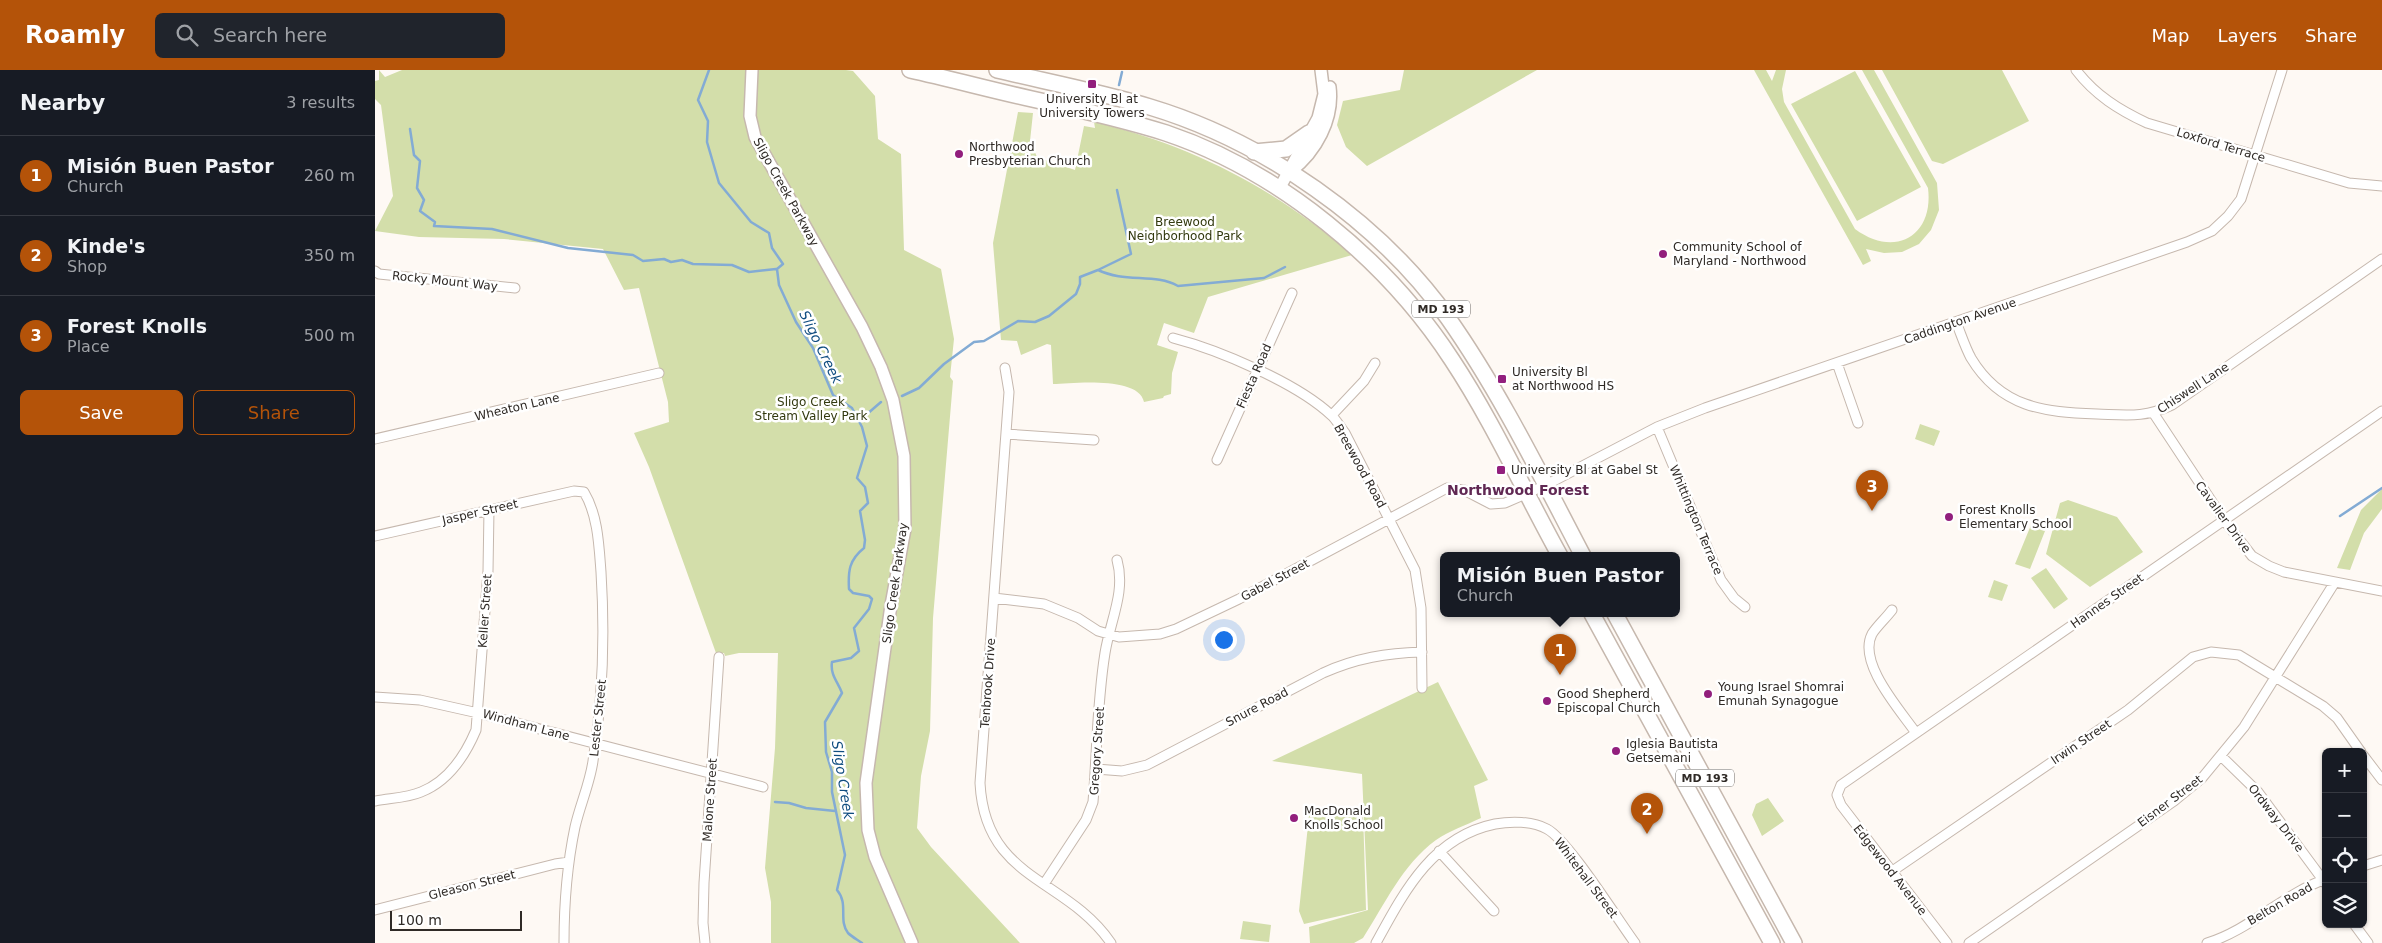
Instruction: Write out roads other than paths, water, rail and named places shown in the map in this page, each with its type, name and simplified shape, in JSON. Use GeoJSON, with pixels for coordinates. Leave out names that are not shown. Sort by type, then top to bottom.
{"type":"FeatureCollection","features":[{"type":"Feature","properties":{"kind":"main road","name":"MD 193"},"geometry":{"type":"LineString","coordinates":[[910,70],[1103,115],[1167,134],[1208,151],[1279,189],[1327,223],[1393,284],[1424,320],[1472,392],[1558,552]]}},
{"type":"Feature","properties":{"kind":"main road","name":"MD 193"},"geometry":{"type":"LineString","coordinates":[[997,70],[1151,107],[1219,134],[1290,172],[1352,216],[1381,243],[1427,294],[1446,316],[1474,357],[1546,485],[1581,552]]}},
{"type":"Feature","properties":{"kind":"main road"},"geometry":{"type":"LineString","coordinates":[[1253,152],[1277,152],[1286,149],[1309,132]]}},
{"type":"Feature","properties":{"kind":"main road"},"geometry":{"type":"LineString","coordinates":[[1344,237],[1360,239],[1413,291],[1419,295],[1427,294]]}},
{"type":"Feature","properties":{"kind":"main road"},"geometry":{"type":"LineString","coordinates":[[1446,316],[1445,328],[1463,357],[1472,392]]}},
{"type":"Feature","properties":{"kind":"main road","name":"MD 193"},"geometry":{"type":"LineString","coordinates":[[1594,617],[1772,943]]}},
{"type":"Feature","properties":{"kind":"main road","name":"MD 193"},"geometry":{"type":"LineString","coordinates":[[1617,617],[1794,943]]}},
{"type":"Feature","properties":{"kind":"main road"},"geometry":{"type":"LineString","coordinates":[[1641,704],[1659,694]]}},
{"type":"Feature","properties":{"kind":"street","name":"Sligo Creek Parkway"},"geometry":{"type":"LineString","coordinates":[[752,70],[750,116],[755,137],[878,359],[893,400],[904,456],[905,529],[891,605],[866,783],[867,830],[875,857],[912,943]]}},
{"type":"Feature","properties":{"kind":"street"},"geometry":{"type":"LineString","coordinates":[[1279,189],[1318,118],[1324,94],[1321,70]]}},
{"type":"Feature","properties":{"kind":"street"},"geometry":{"type":"LineString","coordinates":[[1290,172],[1300,164],[1329,119],[1331,95],[1328,70]]}},
{"type":"Feature","properties":{"kind":"street","name":"Loxford Terrace"},"geometry":{"type":"LineString","coordinates":[[2076,70],[2099,95],[2123,112],[2147,123],[2349,183],[2382,186]]}},
{"type":"Feature","properties":{"kind":"street","name":"Caddington Avenue"},"geometry":{"type":"LineString","coordinates":[[1546,485],[1657,427],[1705,408],[2187,242],[2212,231],[2241,199],[2256,156],[2281,70]]}},
{"type":"Feature","properties":{"kind":"street","name":"Chiswell Lane"},"geometry":{"type":"LineString","coordinates":[[1956,322],[1970,357],[1987,380],[2003,394],[2027,406],[2059,413],[2132,416],[2153,414],[2172,405],[2382,259]]}},
{"type":"Feature","properties":{"kind":"street","name":"Rocky Mount Way"},"geometry":{"type":"LineString","coordinates":[[375,271],[379,274],[515,288]]}},
{"type":"Feature","properties":{"kind":"street","name":"Fiesta Road"},"geometry":{"type":"LineString","coordinates":[[1217,460],[1292,293]]}},
{"type":"Feature","properties":{"kind":"street","name":"Breewood Road"},"geometry":{"type":"LineString","coordinates":[[1173,338],[1201,347],[1304,394],[1332,415],[1345,433],[1411,559],[1419,585],[1422,688]]}},
{"type":"Feature","properties":{"kind":"street"},"geometry":{"type":"LineString","coordinates":[[1332,415],[1365,381],[1375,363]]}},
{"type":"Feature","properties":{"kind":"street"},"geometry":{"type":"LineString","coordinates":[[1837,363],[1858,423]]}},
{"type":"Feature","properties":{"kind":"street","name":"Tenbrook Drive"},"geometry":{"type":"LineString","coordinates":[[1005,368],[1009,392],[980,783],[981,802],[994,839],[1009,859],[1092,919],[1111,943]]}},
{"type":"Feature","properties":{"kind":"street","name":"Wheaton Lane"},"geometry":{"type":"LineString","coordinates":[[375,439],[659,373]]}},
{"type":"Feature","properties":{"kind":"street","name":"Hannes Street"},"geometry":{"type":"LineString","coordinates":[[1837,795],[1841,785],[2382,411]]}},
{"type":"Feature","properties":{"kind":"street","name":"Cavalier Drive"},"geometry":{"type":"LineString","coordinates":[[2153,414],[2244,548],[2269,566],[2382,591]]}},
{"type":"Feature","properties":{"kind":"street","name":"Whittington Terrace"},"geometry":{"type":"LineString","coordinates":[[1657,427],[1721,580],[1734,598],[1745,607]]}},
{"type":"Feature","properties":{"kind":"street"},"geometry":{"type":"LineString","coordinates":[[1006,434],[1094,440]]}},
{"type":"Feature","properties":{"kind":"street","name":"Gabel Street"},"geometry":{"type":"LineString","coordinates":[[994,598],[1044,604],[1078,618],[1098,631],[1109,634],[1138,637],[1176,630],[1239,599],[1447,488],[1464,490],[1487,502],[1498,504],[1546,485]]}},
{"type":"Feature","properties":{"kind":"street","name":"Jasper Street"},"geometry":{"type":"LineString","coordinates":[[375,536],[574,491],[584,492]]}},
{"type":"Feature","properties":{"kind":"street","name":"Lester Street"},"geometry":{"type":"LineString","coordinates":[[564,943],[564,915],[569,862],[575,826],[593,762],[603,682],[604,619],[598,536],[589,500],[584,492]]}},
{"type":"Feature","properties":{"kind":"street","name":"Keller Street"},"geometry":{"type":"LineString","coordinates":[[375,801],[420,793],[445,777],[466,754],[476,730],[488,571],[489,510]]}},
{"type":"Feature","properties":{"kind":"street","name":"Gregory Street"},"geometry":{"type":"LineString","coordinates":[[1044,884],[1086,820],[1093,802],[1105,654],[1121,576],[1117,560]]}},
{"type":"Feature","properties":{"kind":"street","name":"Eisner Street"},"geometry":{"type":"LineString","coordinates":[[1969,943],[2174,801],[2202,778],[2244,727],[2335,582]]}},
{"type":"Feature","properties":{"kind":"street"},"geometry":{"type":"LineString","coordinates":[[1892,610],[1872,634],[1869,644],[1870,662],[1916,733]]}},
{"type":"Feature","properties":{"kind":"street","name":"Snure Road"},"geometry":{"type":"LineString","coordinates":[[1096,769],[1122,771],[1147,765],[1323,673],[1351,661],[1378,655],[1422,652]]}},
{"type":"Feature","properties":{"kind":"street","name":"Irwin Street"},"geometry":{"type":"LineString","coordinates":[[1891,872],[2128,710],[2193,658],[2211,652],[2239,655],[2323,706],[2337,718],[2358,748]]}},
{"type":"Feature","properties":{"kind":"street","name":"Malone Street"},"geometry":{"type":"LineString","coordinates":[[705,943],[703,923],[704,883],[719,658]]}},
{"type":"Feature","properties":{"kind":"street","name":"Windham Lane"},"geometry":{"type":"LineString","coordinates":[[375,697],[420,700],[478,713],[763,787]]}},
{"type":"Feature","properties":{"kind":"street","name":"Ordway Drive"},"geometry":{"type":"LineString","coordinates":[[2221,756],[2258,792],[2322,877]]}},
{"type":"Feature","properties":{"kind":"street","name":"Irwin Street"},"geometry":{"type":"LineString","coordinates":[[2367,760],[2382,780]]}},
{"type":"Feature","properties":{"kind":"street","name":"Edgewood Avenue"},"geometry":{"type":"LineString","coordinates":[[1837,795],[1841,805],[1947,943]]}},
{"type":"Feature","properties":{"kind":"street","name":"Whitehall Street"},"geometry":{"type":"LineString","coordinates":[[1376,943],[1406,888],[1430,859],[1461,836],[1499,823],[1527,823],[1547,829],[1563,844],[1635,943]]}},
{"type":"Feature","properties":{"kind":"street"},"geometry":{"type":"LineString","coordinates":[[1439,852],[1494,911]]}},
{"type":"Feature","properties":{"kind":"street"},"geometry":{"type":"LineString","coordinates":[[2367,865],[2382,860]]}},
{"type":"Feature","properties":{"kind":"street","name":"Gleason Street"},"geometry":{"type":"LineString","coordinates":[[375,910],[569,862]]}},
{"type":"Feature","properties":{"kind":"street","name":"Belton Road"},"geometry":{"type":"LineString","coordinates":[[2207,943],[2230,934],[2285,898],[2322,882]]}},
{"type":"Feature","properties":{"kind":"street"},"geometry":{"type":"LineString","coordinates":[[2357,928],[2368,943]]}},
{"type":"Feature","properties":{"kind":"waterway","name":"Sligo Creek"},"geometry":{"type":"LineString","coordinates":[[709,70],[698,100],[708,121],[707,142],[719,183],[751,222],[769,233],[772,248],[783,264],[777,269],[779,285],[796,322],[813,348],[833,395],[852,408],[862,427],[867,446],[857,478],[865,487],[868,503],[860,511],[865,540],[864,548],[852,562],[849,571],[849,589],[853,593],[869,596],[872,599],[869,609],[854,628],[859,651],[851,658],[832,662],[833,675],[842,693],[825,722],[826,752],[832,772],[832,792],[845,855],[837,890],[841,895],[845,928],[848,933],[862,943]]}},
{"type":"Feature","properties":{"kind":"waterway"},"geometry":{"type":"LineString","coordinates":[[1119,85],[1122,72]]}},
{"type":"Feature","properties":{"kind":"waterway"},"geometry":{"type":"LineString","coordinates":[[410,129],[414,155],[420,161],[417,188],[424,200],[420,211],[435,222],[434,226],[492,229],[568,248],[633,255],[643,261],[664,259],[671,262],[682,260],[693,264],[732,265],[749,272],[776,269]]}},
{"type":"Feature","properties":{"kind":"waterway"},"geometry":{"type":"LineString","coordinates":[[902,396],[919,388],[944,364],[974,342],[984,341],[1018,321],[1035,322],[1049,316],[1076,294],[1080,284],[1080,277],[1131,254],[1117,190]]}},
{"type":"Feature","properties":{"kind":"waterway"},"geometry":{"type":"LineString","coordinates":[[1098,270],[1119,276],[1160,280],[1178,286],[1264,278],[1285,267]]}},
{"type":"Feature","properties":{"kind":"waterway"},"geometry":{"type":"LineString","coordinates":[[859,421],[881,402]]}},
{"type":"Feature","properties":{"kind":"waterway"},"geometry":{"type":"LineString","coordinates":[[2340,516],[2382,488]]}},
{"type":"Feature","properties":{"kind":"waterway"},"geometry":{"type":"LineString","coordinates":[[775,802],[835,811]]}},
{"type":"Feature","properties":{"kind":"place","name":"University Bl at University Towers"},"geometry":{"type":"Point","coordinates":[1092,84]}},
{"type":"Feature","properties":{"kind":"place","name":"Northwood Presbyterian Church"},"geometry":{"type":"Point","coordinates":[959,154]}},
{"type":"Feature","properties":{"kind":"place","name":"Community School of Maryland - Northwood"},"geometry":{"type":"Point","coordinates":[1663,254]}},
{"type":"Feature","properties":{"kind":"place","name":"University Bl at Northwood HS"},"geometry":{"type":"Point","coordinates":[1502,379]}},
{"type":"Feature","properties":{"kind":"place","name":"University Bl at Gabel St"},"geometry":{"type":"Point","coordinates":[1501,470]}},
{"type":"Feature","properties":{"kind":"place","name":"Forest Knolls"},"geometry":{"type":"Point","coordinates":[1872,511]}},
{"type":"Feature","properties":{"kind":"place","name":"Forest Knolls Elementary School"},"geometry":{"type":"Point","coordinates":[1949,517]}},
{"type":"Feature","properties":{"kind":"place","name":"Misión Buen Pastor"},"geometry":{"type":"Point","coordinates":[1560,675]}},
{"type":"Feature","properties":{"kind":"place","name":"Young Israel Shomrai Emunah Synagogue"},"geometry":{"type":"Point","coordinates":[1708,694]}},
{"type":"Feature","properties":{"kind":"place","name":"Good Shepherd Episcopal Church"},"geometry":{"type":"Point","coordinates":[1547,701]}},
{"type":"Feature","properties":{"kind":"place","name":"Iglesia Bautista Getsemani"},"geometry":{"type":"Point","coordinates":[1616,751]}},
{"type":"Feature","properties":{"kind":"place","name":"MacDonald Knolls School"},"geometry":{"type":"Point","coordinates":[1294,818]}},
{"type":"Feature","properties":{"kind":"place","name":"Kinde's"},"geometry":{"type":"Point","coordinates":[1647,834]}},
{"type":"Feature","properties":{"kind":"district","name":"Northwood Forest"},"geometry":{"type":"Point","coordinates":[1518,490]}},
{"type":"Feature","properties":{"kind":"park label","name":"Breewood Neighborhood Park"},"geometry":{"type":"Point","coordinates":[1185,229]}},
{"type":"Feature","properties":{"kind":"park label","name":"Sligo Creek Stream Valley Park"},"geometry":{"type":"Point","coordinates":[811,409]}}]}
